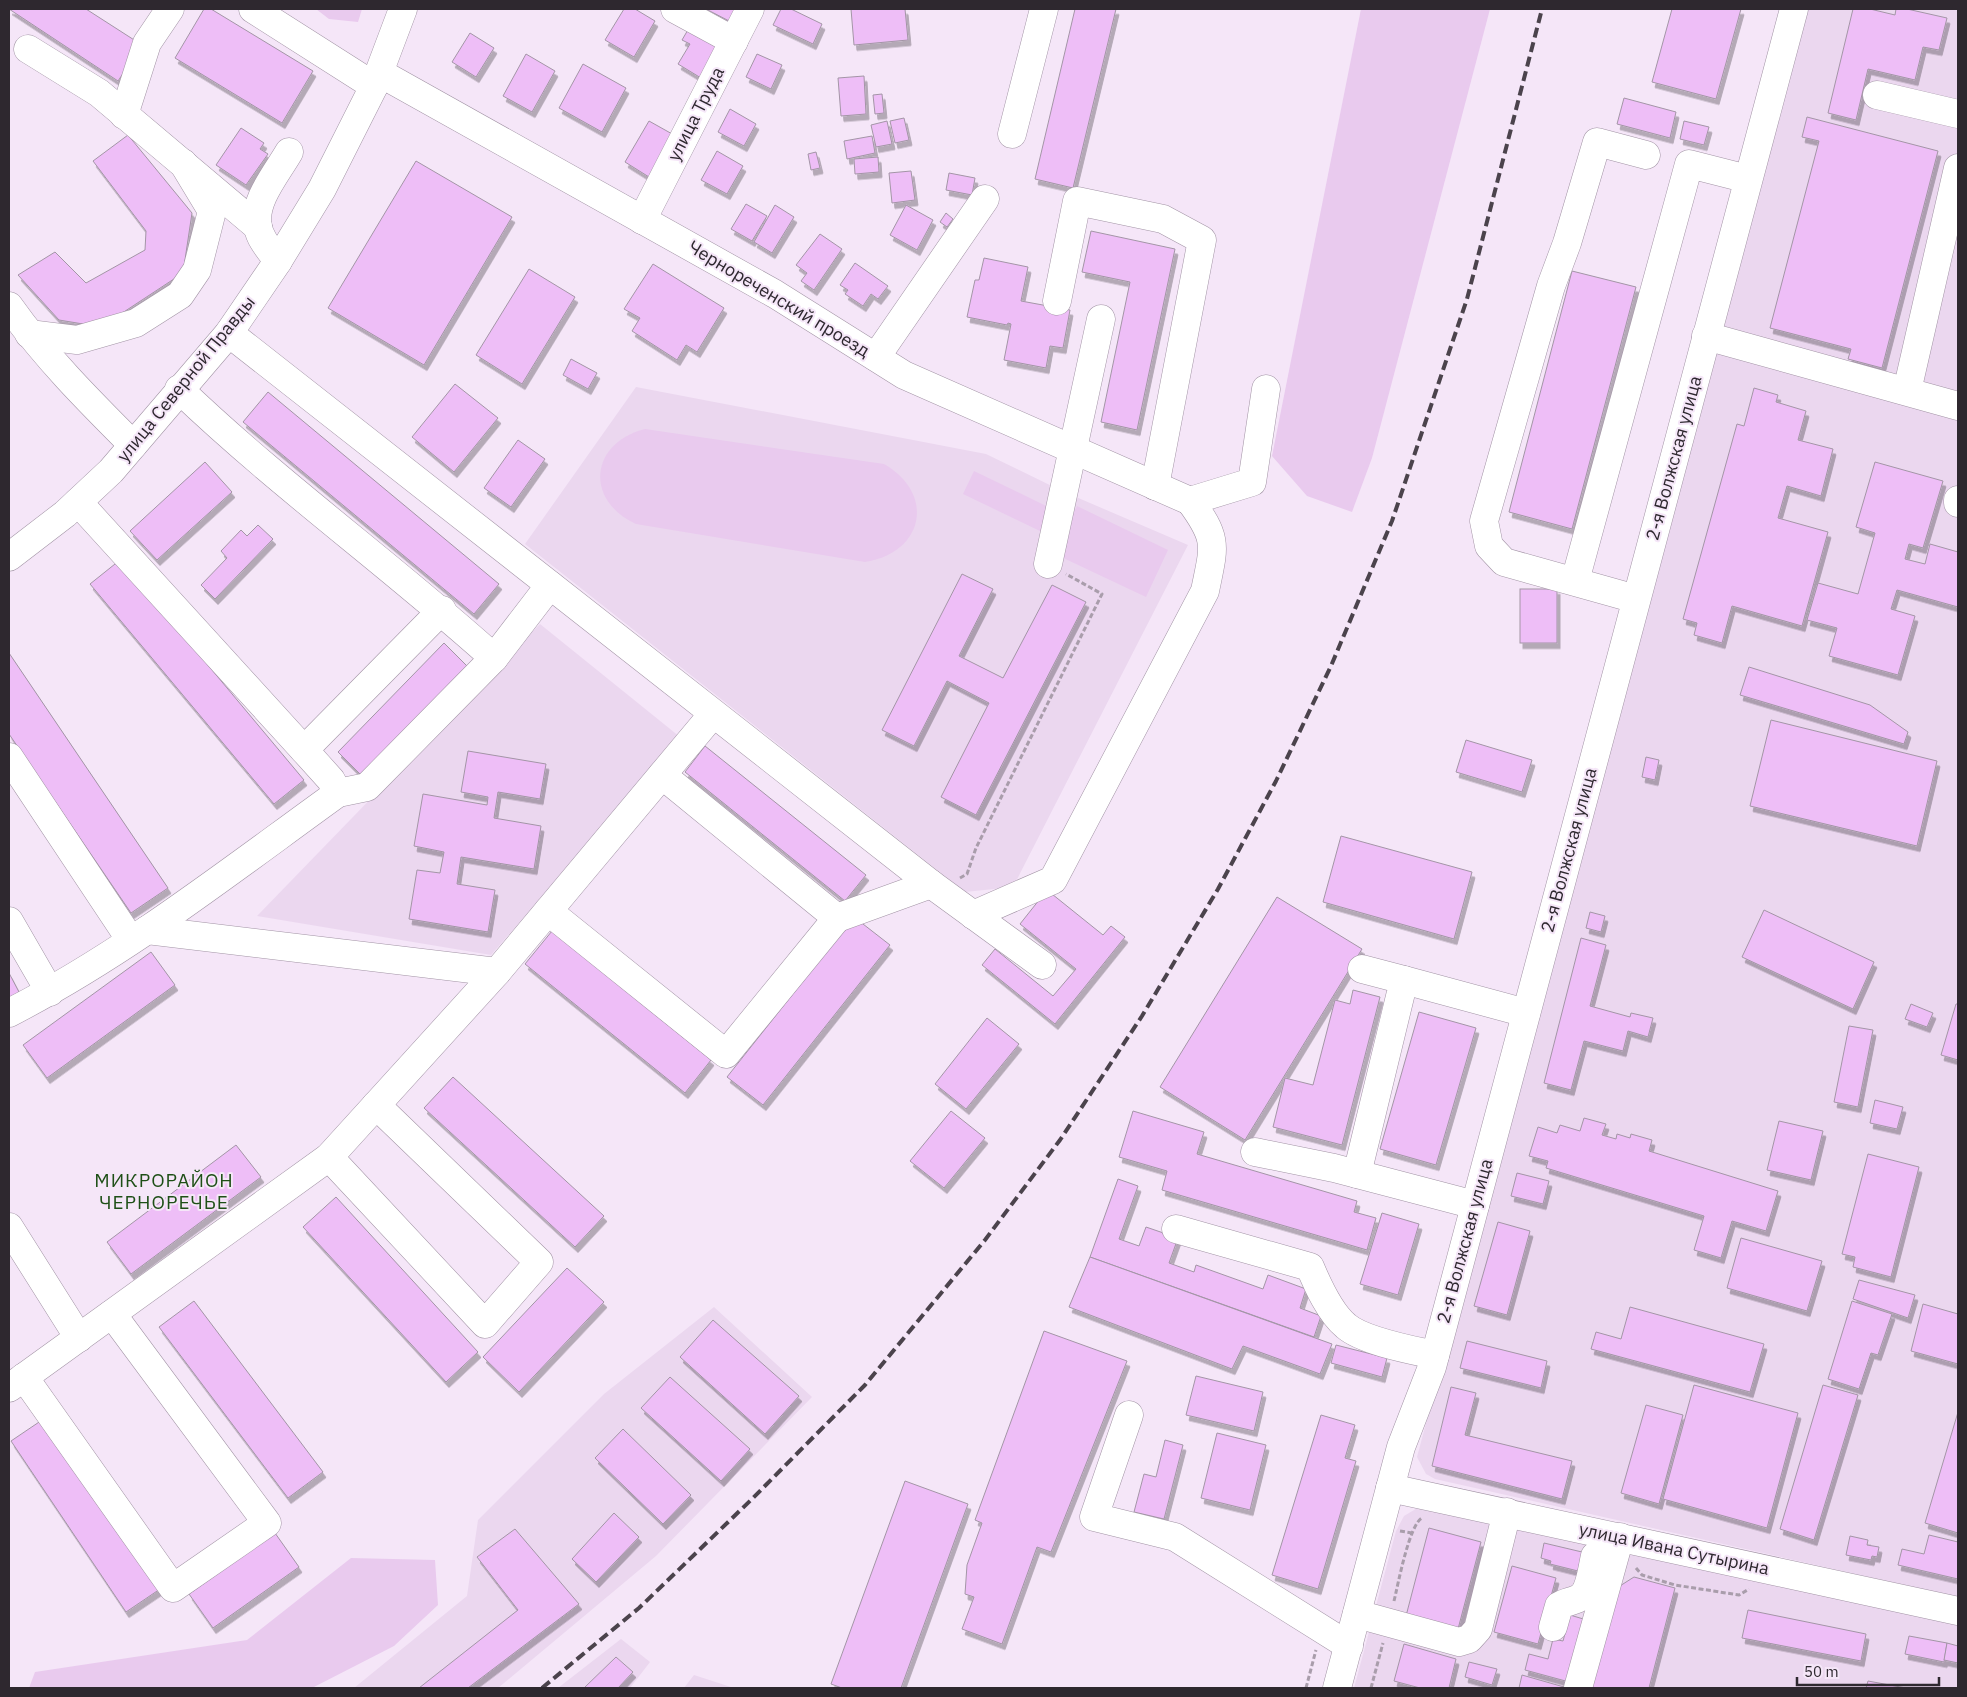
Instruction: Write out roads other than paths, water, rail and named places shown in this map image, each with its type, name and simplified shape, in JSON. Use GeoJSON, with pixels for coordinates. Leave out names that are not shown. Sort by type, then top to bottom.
{"type":"FeatureCollection","features":[{"type":"Feature","properties":{"kind":"street"},"geometry":{"type":"LineString","coordinates":[[124,115],[148,43],[170,9]]}},
{"type":"Feature","properties":{"kind":"street","name":"Чернореченский проезд"},"geometry":{"type":"LineString","coordinates":[[255,9],[377,80],[642,220],[776,294],[904,375],[1190,501]]}},
{"type":"Feature","properties":{"kind":"street","name":"улица Северной Правды"},"geometry":{"type":"LineString","coordinates":[[9,557],[78,502],[111,471],[229,333],[278,261],[322,189],[377,80],[403,9]]}},
{"type":"Feature","properties":{"kind":"street"},"geometry":{"type":"LineString","coordinates":[[675,9],[734,41]]}},
{"type":"Feature","properties":{"kind":"street","name":"улица Труда"},"geometry":{"type":"LineString","coordinates":[[642,220],[750,9]]}},
{"type":"Feature","properties":{"kind":"street"},"geometry":{"type":"LineString","coordinates":[[1012,134],[1044,9]]}},
{"type":"Feature","properties":{"kind":"street","name":"2-я Волжская улица"},"geometry":{"type":"LineString","coordinates":[[1338,1688],[1401,1447],[1435,1355],[1794,9]]}},
{"type":"Feature","properties":{"kind":"street"},"geometry":{"type":"LineString","coordinates":[[28,49],[98,93],[258,227]]}},
{"type":"Feature","properties":{"kind":"street"},"geometry":{"type":"LineString","coordinates":[[1877,95],[1958,114]]}},
{"type":"Feature","properties":{"kind":"street"},"geometry":{"type":"LineString","coordinates":[[1636,599],[1504,562],[1489,546],[1484,521],[1551,286],[1567,243],[1597,142],[1646,155]]}},
{"type":"Feature","properties":{"kind":"street"},"geometry":{"type":"LineString","coordinates":[[278,261],[264,242],[258,227],[257,207],[289,152]]}},
{"type":"Feature","properties":{"kind":"street"},"geometry":{"type":"LineString","coordinates":[[29,334],[77,340],[136,323],[180,295],[197,270],[212,211],[183,163]]}},
{"type":"Feature","properties":{"kind":"street"},"geometry":{"type":"LineString","coordinates":[[1575,582],[1689,164],[1748,180]]}},
{"type":"Feature","properties":{"kind":"street"},"geometry":{"type":"LineString","coordinates":[[1907,391],[1958,168]]}},
{"type":"Feature","properties":{"kind":"street"},"geometry":{"type":"LineString","coordinates":[[876,357],[985,199]]}},
{"type":"Feature","properties":{"kind":"street"},"geometry":{"type":"LineString","coordinates":[[1057,301],[1077,201],[1163,219],[1202,240],[1155,486]]}},
{"type":"Feature","properties":{"kind":"street"},"geometry":{"type":"LineString","coordinates":[[9,306],[29,334],[93,405],[133,445]]}},
{"type":"Feature","properties":{"kind":"street"},"geometry":{"type":"LineString","coordinates":[[1048,564],[1101,319]]}},
{"type":"Feature","properties":{"kind":"street"},"geometry":{"type":"LineString","coordinates":[[229,333],[931,884],[1042,965]]}},
{"type":"Feature","properties":{"kind":"street"},"geometry":{"type":"LineString","coordinates":[[1706,336],[1958,406]]}},
{"type":"Feature","properties":{"kind":"street"},"geometry":{"type":"LineString","coordinates":[[973,915],[1053,880],[1205,591],[1214,548],[1207,524],[1190,501],[1252,482],[1266,389]]}},
{"type":"Feature","properties":{"kind":"street"},"geometry":{"type":"LineString","coordinates":[[179,390],[221,429],[442,610],[494,658]]}},
{"type":"Feature","properties":{"kind":"street"},"geometry":{"type":"LineString","coordinates":[[78,502],[331,780],[338,793]]}},
{"type":"Feature","properties":{"kind":"street"},"geometry":{"type":"LineString","coordinates":[[9,1014],[50,992],[138,935],[338,793],[367,787],[494,658],[550,585]]}},
{"type":"Feature","properties":{"kind":"street"},"geometry":{"type":"LineString","coordinates":[[304,750],[442,610]]}},
{"type":"Feature","properties":{"kind":"street"},"geometry":{"type":"LineString","coordinates":[[112,1314],[267,1523],[173,1588],[16,1383],[329,1157],[497,972],[713,714]]}},
{"type":"Feature","properties":{"kind":"street"},"geometry":{"type":"LineString","coordinates":[[9,757],[138,935],[497,972]]}},
{"type":"Feature","properties":{"kind":"street"},"geometry":{"type":"LineString","coordinates":[[662,775],[837,918]]}},
{"type":"Feature","properties":{"kind":"street"},"geometry":{"type":"LineString","coordinates":[[548,911],[726,1054],[837,918],[931,884]]}},
{"type":"Feature","properties":{"kind":"street"},"geometry":{"type":"LineString","coordinates":[[9,921],[50,992]]}},
{"type":"Feature","properties":{"kind":"street"},"geometry":{"type":"LineString","coordinates":[[1362,970],[1526,1013]]}},
{"type":"Feature","properties":{"kind":"street"},"geometry":{"type":"LineString","coordinates":[[1357,1174],[1404,980]]}},
{"type":"Feature","properties":{"kind":"street"},"geometry":{"type":"LineString","coordinates":[[329,1157],[486,1324],[539,1262],[376,1105]]}},
{"type":"Feature","properties":{"kind":"street"},"geometry":{"type":"LineString","coordinates":[[1255,1152],[1357,1174],[1475,1205]]}},
{"type":"Feature","properties":{"kind":"street"},"geometry":{"type":"LineString","coordinates":[[9,1228],[79,1338]]}},
{"type":"Feature","properties":{"kind":"street"},"geometry":{"type":"LineString","coordinates":[[1176,1229],[1310,1267],[1322,1295],[1346,1327],[1383,1343],[1435,1355]]}},
{"type":"Feature","properties":{"kind":"street"},"geometry":{"type":"LineString","coordinates":[[1129,1415],[1094,1517],[1175,1538],[1348,1646]]}},
{"type":"Feature","properties":{"kind":"street","name":"улица Ивана Сутырина"},"geometry":{"type":"LineString","coordinates":[[1390,1488],[1958,1611]]}},
{"type":"Feature","properties":{"kind":"street"},"geometry":{"type":"LineString","coordinates":[[1357,1614],[1459,1642],[1469,1639],[1478,1629],[1507,1512]]}},
{"type":"Feature","properties":{"kind":"street"},"geometry":{"type":"LineString","coordinates":[[1553,1627],[1559,1606],[1568,1601],[1578,1599],[1586,1591],[1611,1535]]}},
{"type":"Feature","properties":{"kind":"street"},"geometry":{"type":"LineString","coordinates":[[1578,1688],[1611,1535]]}},
{"type":"Feature","properties":{"kind":"railway"},"geometry":{"type":"LineString","coordinates":[[542,1688],[639,1608],[752,1499],[865,1385],[985,1240],[1060,1140],[1142,1016],[1218,889],[1276,781],[1331,666],[1392,521],[1467,299],[1542,9]]}},
{"type":"Feature","properties":{"kind":"district","name":"МИКРОРАЙОН ЧЕРНОРЕЧЬЕ"},"geometry":{"type":"Point","coordinates":[164,1191]}}]}
